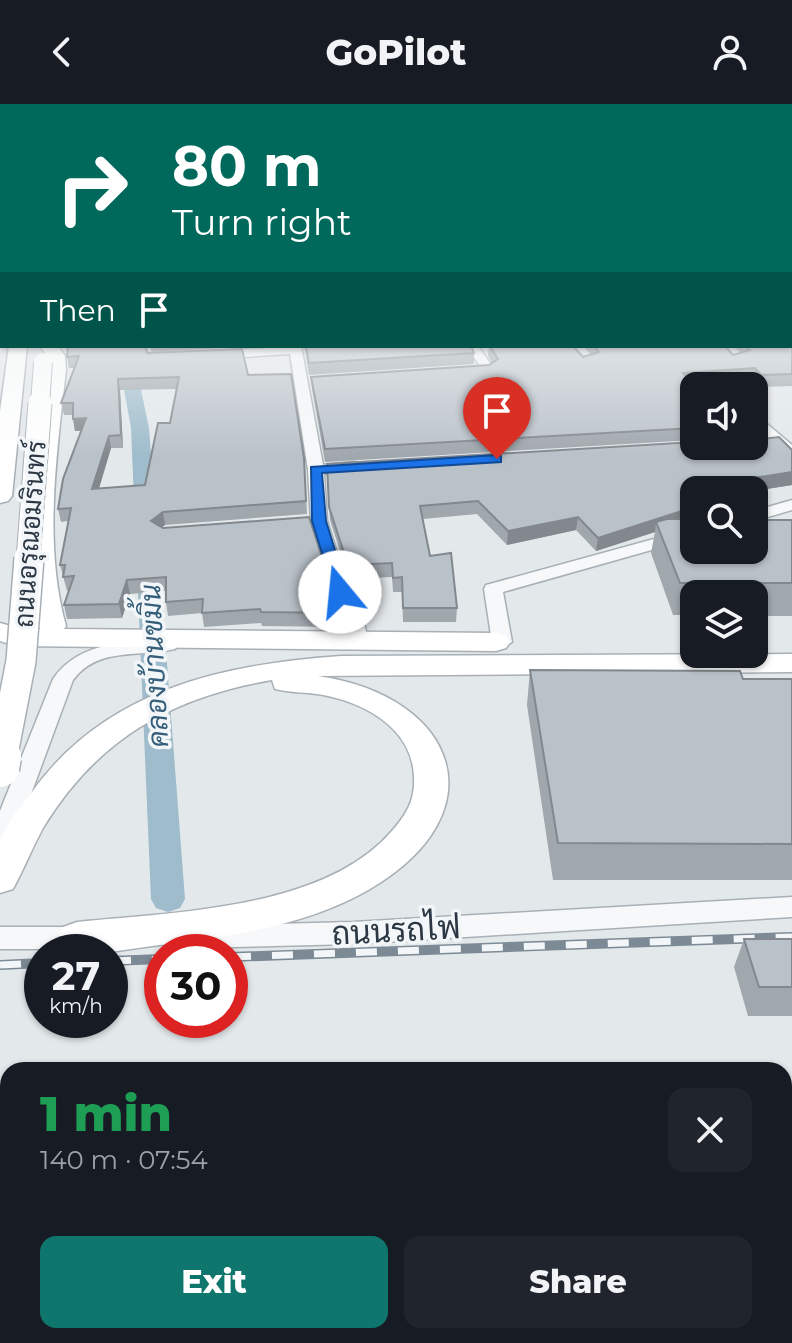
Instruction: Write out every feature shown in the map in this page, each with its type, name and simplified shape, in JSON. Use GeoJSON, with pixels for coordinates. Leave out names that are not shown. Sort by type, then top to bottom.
{"type":"FeatureCollection","features":[{"type":"Feature","properties":{"kind":"main road"},"geometry":{"type":"LineString","coordinates":[[0,647],[42,350],[56,356],[57,370],[44,465],[42,589],[52,626]]}},
{"type":"Feature","properties":{"kind":"main road","name":"ถนนอรุณอมรินทร์"},"geometry":{"type":"LineString","coordinates":[[0,768],[21,661],[42,350]]}},
{"type":"Feature","properties":{"kind":"main road","name":"ถนนอรุณอมรินทร์"},"geometry":{"type":"LineString","coordinates":[[0,496],[12,359]]}},
{"type":"Feature","properties":{"kind":"main road"},"geometry":{"type":"LineString","coordinates":[[0,615],[52,626],[89,639]]}},
{"type":"Feature","properties":{"kind":"main road"},"geometry":{"type":"LineString","coordinates":[[0,632],[15,637],[89,639],[120,644],[228,639],[680,643]]}},
{"type":"Feature","properties":{"kind":"main road"},"geometry":{"type":"LineString","coordinates":[[768,643],[792,643]]}},
{"type":"Feature","properties":{"kind":"main road"},"geometry":{"type":"LineString","coordinates":[[0,879],[25,824],[50,787],[94,743],[142,710],[204,683],[277,668],[341,665],[792,663]]}},
{"type":"Feature","properties":{"kind":"main road"},"geometry":{"type":"LineString","coordinates":[[142,710],[193,693],[244,683],[295,682],[336,689],[373,703],[405,721],[425,749],[432,788],[427,809],[409,837],[372,869],[335,890],[247,916],[145,934]]}},
{"type":"Feature","properties":{"kind":"street"},"geometry":{"type":"LineString","coordinates":[[202,355],[296,348],[310,382],[316,470],[311,521],[340,592],[351,603],[358,641]]}},
{"type":"Feature","properties":{"kind":"street"},"geometry":{"type":"LineString","coordinates":[[456,373],[488,370],[479,348]]}},
{"type":"Feature","properties":{"kind":"street"},"geometry":{"type":"LineString","coordinates":[[768,430],[787,448]]}},
{"type":"Feature","properties":{"kind":"street"},"geometry":{"type":"LineString","coordinates":[[316,470],[376,466]]}},
{"type":"Feature","properties":{"kind":"street"},"geometry":{"type":"LineString","coordinates":[[768,512],[792,505]]}},
{"type":"Feature","properties":{"kind":"street"},"geometry":{"type":"LineString","coordinates":[[502,642],[493,589],[680,537]]}},
{"type":"Feature","properties":{"kind":"street"},"geometry":{"type":"LineString","coordinates":[[657,543],[680,543]]}},
{"type":"Feature","properties":{"kind":"street"},"geometry":{"type":"LineString","coordinates":[[0,843],[66,673],[85,658],[120,644]]}},
{"type":"Feature","properties":{"kind":"street","name":"ถนนรถไฟ"},"geometry":{"type":"LineString","coordinates":[[248,936],[353,933],[792,907]]}},
{"type":"Feature","properties":{"kind":"street"},"geometry":{"type":"LineString","coordinates":[[0,938],[24,938]]}},
{"type":"Feature","properties":{"kind":"building"},"geometry":{"type":"Polygon","coordinates":[[[68,348],[146,348],[147,353],[242,349],[248,375],[291,374],[304,458],[306,501],[163,512],[151,521],[163,528],[309,517],[340,613],[261,612],[260,609],[202,613],[203,599],[166,602],[166,577],[127,580],[119,604],[64,605],[74,576],[63,577],[65,565],[60,565],[71,508],[58,509],[63,479],[86,418],[73,419],[73,403],[61,403],[79,356],[67,357],[68,348]],[[179,377],[118,379],[121,435],[109,436],[92,489],[145,485],[158,423],[170,423],[179,377]]]}},
{"type":"Feature","properties":{"kind":"building"},"geometry":{"type":"Polygon","coordinates":[[[306,348],[472,348],[474,353],[309,363],[306,348]]]}},
{"type":"Feature","properties":{"kind":"building"},"geometry":{"type":"Polygon","coordinates":[[[491,348],[575,348],[583,357],[599,352],[596,348],[727,348],[733,355],[750,350],[748,348],[792,348],[792,374],[768,375],[768,372],[758,372],[755,368],[680,372],[680,429],[325,449],[311,377],[489,365],[498,359],[491,348]]]}},
{"type":"Feature","properties":{"kind":"building"},"geometry":{"type":"Polygon","coordinates":[[[779,437],[792,450],[792,472],[766,476],[680,476],[680,512],[598,538],[578,517],[508,531],[478,501],[420,506],[430,556],[451,553],[457,608],[403,608],[402,577],[393,578],[392,563],[348,565],[329,507],[327,464],[680,443],[680,460],[768,460],[768,438],[779,437]]]}},
{"type":"Feature","properties":{"kind":"building"},"geometry":{"type":"Polygon","coordinates":[[[680,519],[680,564],[768,564],[768,520],[792,520],[792,583],[680,580],[680,583],[656,522],[680,519]]]}},
{"type":"Feature","properties":{"kind":"building"},"geometry":{"type":"Polygon","coordinates":[[[530,670],[740,671],[743,679],[792,679],[792,844],[558,843],[530,670]]]}},
{"type":"Feature","properties":{"kind":"building"},"geometry":{"type":"Polygon","coordinates":[[[744,939],[792,939],[792,987],[759,987],[744,939]]]}},
{"type":"Feature","properties":{"kind":"waterway","name":"คลองบ้านขมิ้น"},"geometry":{"type":"LineString","coordinates":[[140,348],[146,370],[131,384],[140,428],[168,899]]}},
{"type":"Feature","properties":{"kind":"railway"},"geometry":{"type":"LineString","coordinates":[[248,956],[792,937]]}},
{"type":"Feature","properties":{"kind":"railway"},"geometry":{"type":"LineString","coordinates":[[128,960],[144,960]]}},
{"type":"Feature","properties":{"kind":"railway"},"geometry":{"type":"LineString","coordinates":[[0,965],[24,964]]}},
{"type":"Feature","properties":{"kind":"route"},"geometry":{"type":"LineString","coordinates":[[340,592],[319,521],[316,470],[497,459]]}}]}
